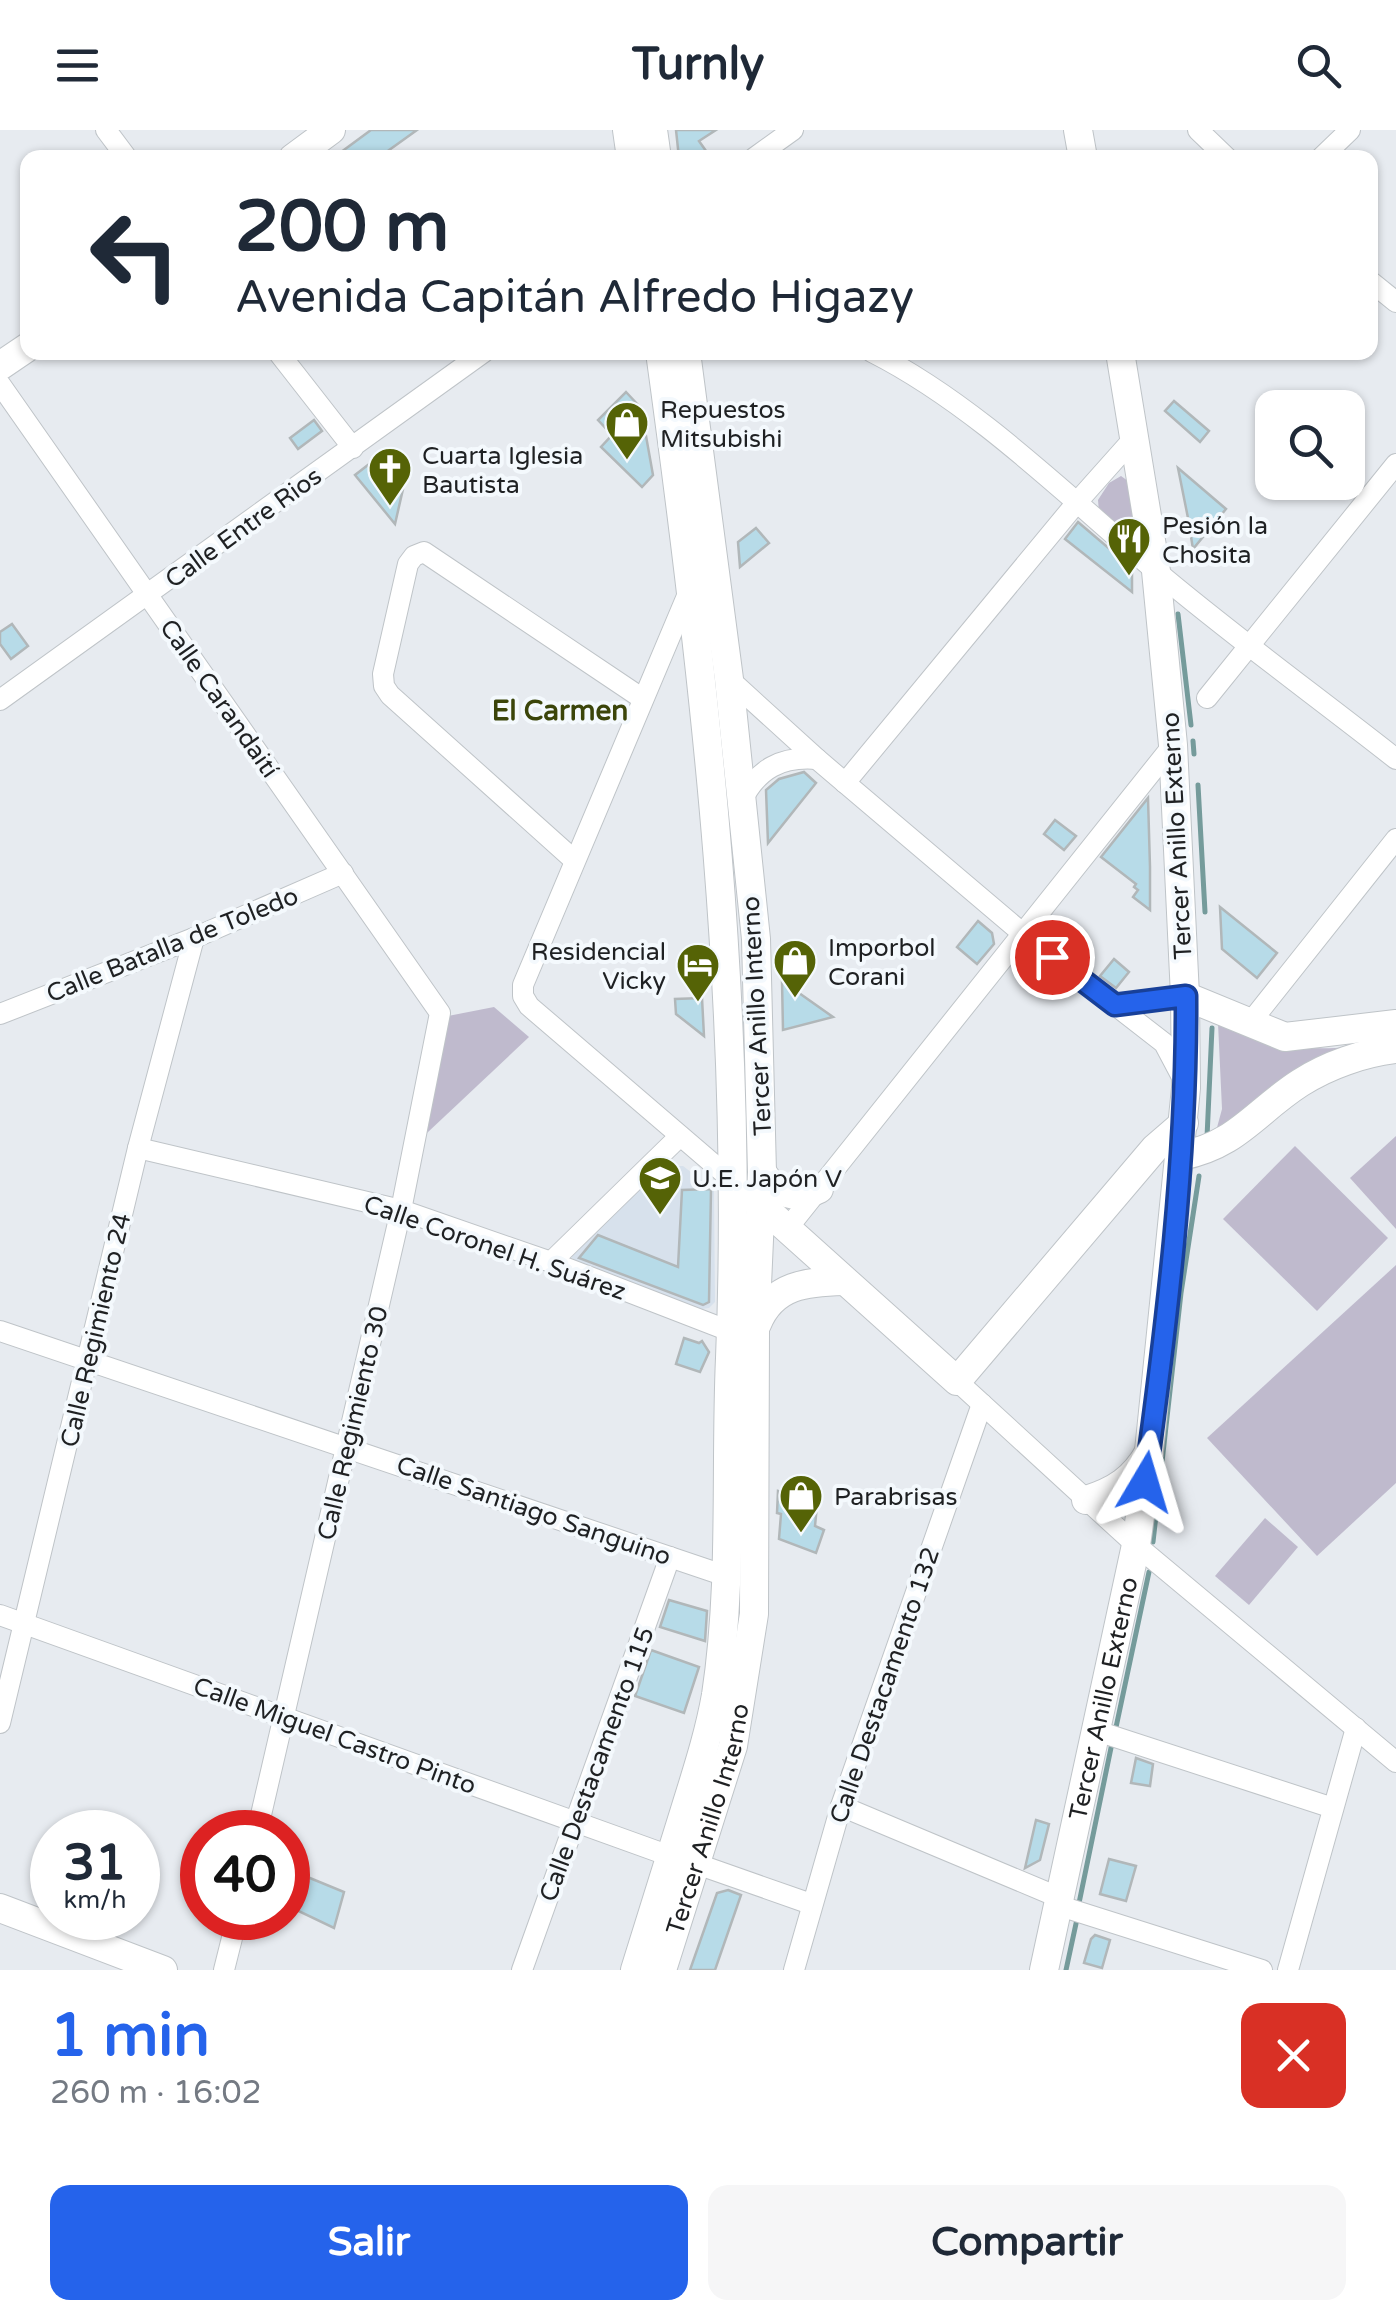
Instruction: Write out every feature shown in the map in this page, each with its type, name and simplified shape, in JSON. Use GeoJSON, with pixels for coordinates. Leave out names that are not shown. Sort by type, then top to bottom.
{"type":"FeatureCollection","features":[{"type":"Feature","properties":{"kind":"main road"},"geometry":{"type":"LineString","coordinates":[[304,150],[331,130]]}},
{"type":"Feature","properties":{"kind":"main road","name":"Tercer Anillo Interno"},"geometry":{"type":"LineString","coordinates":[[634,1970],[733,1746],[754,1614],[732,1180],[726,936],[684,630],[691,588],[661,360]]}},
{"type":"Feature","properties":{"kind":"main road","name":"Tercer Anillo Interno"},"geometry":{"type":"LineString","coordinates":[[662,1970],[716,1692],[739,1339],[761,1206],[762,1172],[757,957],[729,679],[687,360]]}},
{"type":"Feature","properties":{"kind":"main road","name":"Tercer Anillo Externo"},"geometry":{"type":"LineString","coordinates":[[1044,1970],[1068,1906],[1140,1547],[1186,1088],[1186,996],[1173,746],[1156,571],[1121,360]]}},
{"type":"Feature","properties":{"kind":"main road"},"geometry":{"type":"LineString","coordinates":[[665,389],[680,429],[696,430]]}},
{"type":"Feature","properties":{"kind":"main road"},"geometry":{"type":"LineString","coordinates":[[677,480],[692,483],[708,525]]}},
{"type":"Feature","properties":{"kind":"main road"},"geometry":{"type":"LineString","coordinates":[[1186,996],[1285,1037],[1396,1024]]}},
{"type":"Feature","properties":{"kind":"main road"},"geometry":{"type":"LineString","coordinates":[[1181,1156],[1209,1151],[1231,1138],[1301,1082],[1360,1056],[1396,1049]]}},
{"type":"Feature","properties":{"kind":"main road"},"geometry":{"type":"LineString","coordinates":[[732,1106],[739,1134],[742,1184],[787,1230],[957,1381],[1155,1148],[1184,1124]]}},
{"type":"Feature","properties":{"kind":"main road"},"geometry":{"type":"LineString","coordinates":[[762,1172],[780,1192],[793,1196],[819,1189]]}},
{"type":"Feature","properties":{"kind":"main road"},"geometry":{"type":"LineString","coordinates":[[739,1339],[776,1295],[794,1285],[844,1281]]}},
{"type":"Feature","properties":{"kind":"main road"},"geometry":{"type":"LineString","coordinates":[[1086,1500],[1118,1488],[1142,1465],[1149,1451]]}},
{"type":"Feature","properties":{"kind":"main road"},"geometry":{"type":"LineString","coordinates":[[726,1576],[747,1594],[754,1614]]}},
{"type":"Feature","properties":{"kind":"main road"},"geometry":{"type":"LineString","coordinates":[[0,1908],[164,1970]]}},
{"type":"Feature","properties":{"kind":"street"},"geometry":{"type":"LineString","coordinates":[[765,150],[793,130]]}},
{"type":"Feature","properties":{"kind":"street"},"geometry":{"type":"LineString","coordinates":[[1198,130],[1219,150]]}},
{"type":"Feature","properties":{"kind":"street"},"geometry":{"type":"LineString","coordinates":[[1329,150],[1350,130]]}},
{"type":"Feature","properties":{"kind":"street"},"geometry":{"type":"LineString","coordinates":[[284,360],[353,448]]}},
{"type":"Feature","properties":{"kind":"street","name":"Calle Entre Rios"},"geometry":{"type":"LineString","coordinates":[[0,700],[473,360]]}},
{"type":"Feature","properties":{"kind":"street"},"geometry":{"type":"LineString","coordinates":[[888,360],[931,388],[1078,502],[1156,571],[1396,759]]}},
{"type":"Feature","properties":{"kind":"street","name":"Calle Carandaití"},"geometry":{"type":"LineString","coordinates":[[0,384],[440,1013]]}},
{"type":"Feature","properties":{"kind":"street"},"geometry":{"type":"LineString","coordinates":[[845,783],[1135,437]]}},
{"type":"Feature","properties":{"kind":"street"},"geometry":{"type":"LineString","coordinates":[[1206,698],[1396,464]]}},
{"type":"Feature","properties":{"kind":"street"},"geometry":{"type":"LineString","coordinates":[[574,860],[384,686],[383,674],[408,564],[424,552],[643,699]]}},
{"type":"Feature","properties":{"kind":"street"},"geometry":{"type":"LineString","coordinates":[[684,630],[643,699],[523,985],[523,996],[529,1006],[732,1180]]}},
{"type":"Feature","properties":{"kind":"street"},"geometry":{"type":"LineString","coordinates":[[729,679],[1021,932],[1164,1044],[1176,1061],[1186,1088]]}},
{"type":"Feature","properties":{"kind":"street"},"geometry":{"type":"LineString","coordinates":[[787,1230],[1173,746]]}},
{"type":"Feature","properties":{"kind":"street"},"geometry":{"type":"LineString","coordinates":[[742,800],[750,784],[780,761],[817,759]]}},
{"type":"Feature","properties":{"kind":"street"},"geometry":{"type":"LineString","coordinates":[[1249,1024],[1396,838]]}},
{"type":"Feature","properties":{"kind":"street","name":"Calle Batalla de Toledo"},"geometry":{"type":"LineString","coordinates":[[0,1014],[194,938],[342,874]]}},
{"type":"Feature","properties":{"kind":"street","name":"Calle Regimiento 24"},"geometry":{"type":"LineString","coordinates":[[0,1723],[138,1148],[194,938]]}},
{"type":"Feature","properties":{"kind":"street"},"geometry":{"type":"LineString","coordinates":[[1115,1005],[1186,996]]}},
{"type":"Feature","properties":{"kind":"street","name":"Calle Regimiento 30"},"geometry":{"type":"LineString","coordinates":[[262,1810],[401,1210],[440,1013]]}},
{"type":"Feature","properties":{"kind":"street"},"geometry":{"type":"LineString","coordinates":[[551,1262],[680,1136]]}},
{"type":"Feature","properties":{"kind":"street","name":"Calle Coronel H. Suárez"},"geometry":{"type":"LineString","coordinates":[[138,1148],[401,1210],[551,1262],[739,1339]]}},
{"type":"Feature","properties":{"kind":"street","name":"Calle Santiago Sanguino"},"geometry":{"type":"LineString","coordinates":[[0,1331],[726,1576]]}},
{"type":"Feature","properties":{"kind":"street"},"geometry":{"type":"LineString","coordinates":[[957,1381],[1140,1547],[1396,1762]]}},
{"type":"Feature","properties":{"kind":"street","name":"Calle Destacamento 132"},"geometry":{"type":"LineString","coordinates":[[794,1970],[841,1806],[982,1404]]}},
{"type":"Feature","properties":{"kind":"street","name":"Calle Destacamento 115"},"geometry":{"type":"LineString","coordinates":[[522,1970],[670,1557]]}},
{"type":"Feature","properties":{"kind":"street","name":"Calle Miguel Castro Pinto"},"geometry":{"type":"LineString","coordinates":[[0,1615],[811,1904]]}},
{"type":"Feature","properties":{"kind":"street"},"geometry":{"type":"LineString","coordinates":[[1288,1970],[1356,1728]]}},
{"type":"Feature","properties":{"kind":"street"},"geometry":{"type":"LineString","coordinates":[[1102,1733],[1333,1808]]}},
{"type":"Feature","properties":{"kind":"street"},"geometry":{"type":"LineString","coordinates":[[841,1806],[1068,1906],[1262,1970]]}},
{"type":"Feature","properties":{"kind":"street"},"geometry":{"type":"LineString","coordinates":[[224,1970],[231,1940]]}},
{"type":"Feature","properties":{"kind":"shaded area"},"geometry":{"type":"Polygon","coordinates":[[[1121,476],[1135,486],[1142,535],[1124,533],[1099,512],[1098,500],[1109,483],[1121,476]]]}},
{"type":"Feature","properties":{"kind":"shaded area"},"geometry":{"type":"Polygon","coordinates":[[[494,1007],[529,1037],[427,1133],[448,1016],[494,1007]]]}},
{"type":"Feature","properties":{"kind":"shaded area"},"geometry":{"type":"Polygon","coordinates":[[[1218,1023],[1282,1044],[1348,1047],[1215,1135],[1222,1109],[1218,1023]]]}},
{"type":"Feature","properties":{"kind":"shaded area"},"geometry":{"type":"Polygon","coordinates":[[[1396,1136],[1396,1229],[1350,1178],[1396,1136]]]}},
{"type":"Feature","properties":{"kind":"shaded area"},"geometry":{"type":"Polygon","coordinates":[[[1295,1146],[1388,1238],[1317,1311],[1223,1219],[1295,1146]]]}},
{"type":"Feature","properties":{"kind":"shaded area","name":"U.E. Japón V"},"geometry":{"type":"Polygon","coordinates":[[[661,1166],[683,1166],[714,1190],[715,1302],[709,1308],[702,1309],[577,1264],[569,1254],[661,1166]]]}},
{"type":"Feature","properties":{"kind":"shaded area"},"geometry":{"type":"Polygon","coordinates":[[[1396,1265],[1396,1483],[1317,1556],[1207,1438],[1396,1265]]]}},
{"type":"Feature","properties":{"kind":"shaded area"},"geometry":{"type":"Polygon","coordinates":[[[1265,1518],[1298,1547],[1249,1605],[1215,1576],[1265,1518]]]}},
{"type":"Feature","properties":{"kind":"building"},"geometry":{"type":"Polygon","coordinates":[[[371,130],[417,130],[389,150],[344,150],[371,130]]]}},
{"type":"Feature","properties":{"kind":"building"},"geometry":{"type":"Polygon","coordinates":[[[676,130],[716,130],[699,141],[705,150],[678,150],[676,130]]]}},
{"type":"Feature","properties":{"kind":"building"},"geometry":{"type":"Polygon","coordinates":[[[626,392],[641,408],[653,475],[642,487],[601,447],[612,435],[598,420],[626,392]]]}},
{"type":"Feature","properties":{"kind":"building"},"geometry":{"type":"Polygon","coordinates":[[[1174,401],[1209,431],[1200,442],[1165,411],[1174,401]]]}},
{"type":"Feature","properties":{"kind":"building"},"geometry":{"type":"Polygon","coordinates":[[[314,420],[322,431],[298,449],[290,438],[314,420]]]}},
{"type":"Feature","properties":{"kind":"building","name":"Cuarta Iglesia Bautista"},"geometry":{"type":"Polygon","coordinates":[[[377,458],[403,489],[395,524],[355,475],[377,458]]]}},
{"type":"Feature","properties":{"kind":"building"},"geometry":{"type":"Polygon","coordinates":[[[1178,468],[1226,509],[1193,549],[1188,518],[1178,468]]]}},
{"type":"Feature","properties":{"kind":"building"},"geometry":{"type":"Polygon","coordinates":[[[1078,522],[1132,568],[1132,592],[1065,539],[1078,522]]]}},
{"type":"Feature","properties":{"kind":"building"},"geometry":{"type":"Polygon","coordinates":[[[756,528],[769,543],[740,567],[738,542],[756,528]]]}},
{"type":"Feature","properties":{"kind":"building"},"geometry":{"type":"Polygon","coordinates":[[[12,624],[28,646],[11,659],[0,644],[0,632],[12,624]]]}},
{"type":"Feature","properties":{"kind":"building"},"geometry":{"type":"Polygon","coordinates":[[[804,772],[816,783],[768,843],[766,790],[779,779],[804,772]]]}},
{"type":"Feature","properties":{"kind":"building"},"geometry":{"type":"Polygon","coordinates":[[[1148,798],[1150,910],[1133,897],[1138,890],[1136,884],[1101,857],[1148,798]]]}},
{"type":"Feature","properties":{"kind":"building"},"geometry":{"type":"Polygon","coordinates":[[[1055,820],[1076,836],[1064,850],[1044,834],[1055,820]]]}},
{"type":"Feature","properties":{"kind":"building"},"geometry":{"type":"Polygon","coordinates":[[[1220,907],[1277,953],[1257,978],[1222,949],[1220,907]]]}},
{"type":"Feature","properties":{"kind":"building"},"geometry":{"type":"Polygon","coordinates":[[[978,921],[992,933],[994,944],[977,964],[957,947],[978,921]]]}},
{"type":"Feature","properties":{"kind":"building"},"geometry":{"type":"Polygon","coordinates":[[[1114,959],[1129,972],[1116,988],[1100,976],[1114,959]]]}},
{"type":"Feature","properties":{"kind":"building","name":"Imporbol Corani"},"geometry":{"type":"Polygon","coordinates":[[[782,981],[833,1017],[783,1030],[782,981]]]}},
{"type":"Feature","properties":{"kind":"building"},"geometry":{"type":"Polygon","coordinates":[[[702,998],[704,1036],[676,1014],[675,999],[702,998]]]}},
{"type":"Feature","properties":{"kind":"building"},"geometry":{"type":"Polygon","coordinates":[[[711,1189],[709,1302],[703,1305],[579,1258],[598,1235],[678,1267],[682,1190],[711,1189]]]}},
{"type":"Feature","properties":{"kind":"building"},"geometry":{"type":"Polygon","coordinates":[[[684,1338],[702,1341],[709,1352],[700,1372],[676,1364],[684,1338]]]}},
{"type":"Feature","properties":{"kind":"building"},"geometry":{"type":"Polygon","coordinates":[[[778,1491],[817,1505],[815,1526],[824,1530],[816,1553],[779,1539],[778,1491]]]}},
{"type":"Feature","properties":{"kind":"building"},"geometry":{"type":"Polygon","coordinates":[[[669,1600],[707,1611],[705,1641],[660,1627],[669,1600]]]}},
{"type":"Feature","properties":{"kind":"building"},"geometry":{"type":"Polygon","coordinates":[[[651,1650],[699,1667],[684,1713],[635,1696],[651,1650]]]}},
{"type":"Feature","properties":{"kind":"building"},"geometry":{"type":"Polygon","coordinates":[[[1136,1758],[1153,1764],[1150,1786],[1131,1783],[1136,1758]]]}},
{"type":"Feature","properties":{"kind":"building"},"geometry":{"type":"Polygon","coordinates":[[[1036,1820],[1049,1824],[1040,1860],[1025,1868],[1036,1820]]]}},
{"type":"Feature","properties":{"kind":"building"},"geometry":{"type":"Polygon","coordinates":[[[1109,1859],[1136,1866],[1126,1901],[1100,1894],[1109,1859]]]}},
{"type":"Feature","properties":{"kind":"building"},"geometry":{"type":"Polygon","coordinates":[[[310,1878],[344,1892],[334,1928],[310,1917],[310,1878]]]}},
{"type":"Feature","properties":{"kind":"building"},"geometry":{"type":"Polygon","coordinates":[[[728,1890],[741,1895],[715,1970],[690,1970],[717,1893],[728,1890]]]}},
{"type":"Feature","properties":{"kind":"building"},"geometry":{"type":"Polygon","coordinates":[[[1095,1935],[1110,1940],[1102,1968],[1084,1963],[1095,1935]]]}},
{"type":"Feature","properties":{"kind":"waterway"},"geometry":{"type":"LineString","coordinates":[[1178,614],[1191,725]]}},
{"type":"Feature","properties":{"kind":"waterway"},"geometry":{"type":"LineString","coordinates":[[1193,741],[1194,754]]}},
{"type":"Feature","properties":{"kind":"waterway"},"geometry":{"type":"LineString","coordinates":[[1198,785],[1205,912]]}},
{"type":"Feature","properties":{"kind":"waterway"},"geometry":{"type":"LineString","coordinates":[[1207,1137],[1212,1028]]}},
{"type":"Feature","properties":{"kind":"waterway"},"geometry":{"type":"LineString","coordinates":[[1153,1542],[1181,1293],[1199,1176]]}},
{"type":"Feature","properties":{"kind":"waterway"},"geometry":{"type":"LineString","coordinates":[[1115,1732],[1149,1572]]}},
{"type":"Feature","properties":{"kind":"waterway"},"geometry":{"type":"LineString","coordinates":[[1078,1908],[1112,1743]]}},
{"type":"Feature","properties":{"kind":"waterway"},"geometry":{"type":"LineString","coordinates":[[1066,1970],[1077,1919]]}},
{"type":"Feature","properties":{"kind":"place","name":"Repuestos Mitsubishi"},"geometry":{"type":"Point","coordinates":[627,461]}},
{"type":"Feature","properties":{"kind":"place","name":"Cuarta Iglesia Bautista"},"geometry":{"type":"Point","coordinates":[390,507]}},
{"type":"Feature","properties":{"kind":"place","name":"Pesión la Chosita"},"geometry":{"type":"Point","coordinates":[1129,577]}},
{"type":"Feature","properties":{"kind":"place","name":"Imporbol Corani"},"geometry":{"type":"Point","coordinates":[795,999]}},
{"type":"Feature","properties":{"kind":"place","name":"Residencial Vicky"},"geometry":{"type":"Point","coordinates":[698,1003]}},
{"type":"Feature","properties":{"kind":"place","name":"U.E. Japón V"},"geometry":{"type":"Point","coordinates":[660,1216]}},
{"type":"Feature","properties":{"kind":"place","name":"Parabrisas"},"geometry":{"type":"Point","coordinates":[801,1534]}},
{"type":"Feature","properties":{"kind":"district","name":"El Carmen"},"geometry":{"type":"Point","coordinates":[560,710]}},
{"type":"Feature","properties":{"kind":"route"},"geometry":{"type":"LineString","coordinates":[[1052,957],[1115,1005],[1186,996],[1181,1156],[1145,1482]]}}]}
